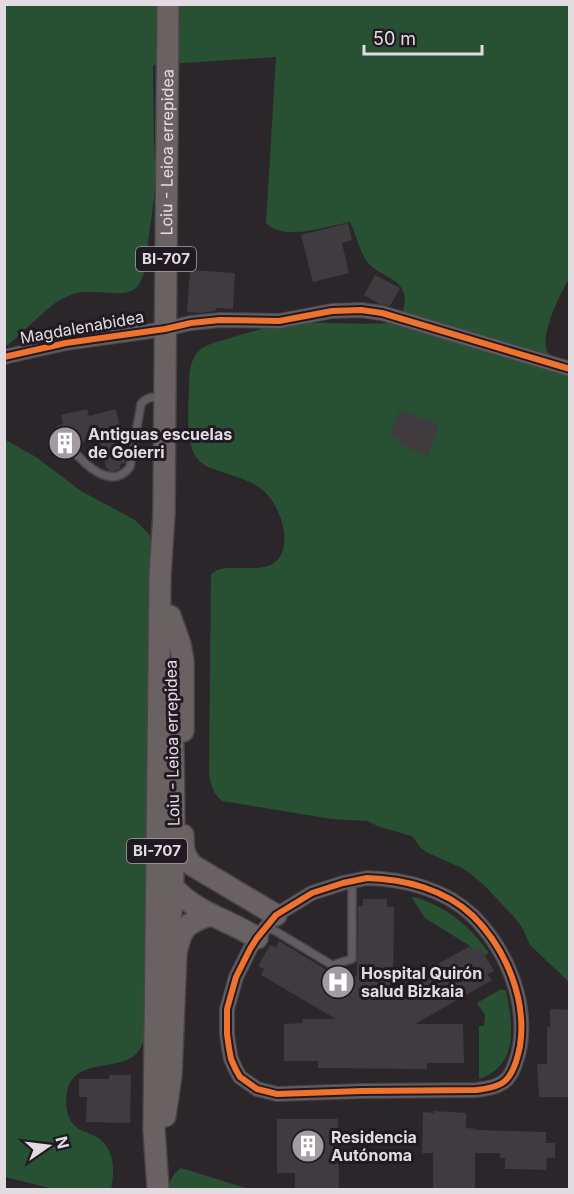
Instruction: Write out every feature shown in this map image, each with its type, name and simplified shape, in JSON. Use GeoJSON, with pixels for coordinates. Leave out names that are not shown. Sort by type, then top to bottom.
{"type":"FeatureCollection","features":[{"type":"Feature","properties":{"kind":"main road","name":"Loiu - Leioa errepidea"},"geometry":{"type":"LineString","coordinates":[[158,1189],[154,1130],[160,576],[164,514],[168,4]]}},
{"type":"Feature","properties":{"kind":"main road","name":"Loiu - Leioa errepidea"},"geometry":{"type":"LineString","coordinates":[[158,1189],[163,1128],[164,1002],[172,887],[174,806],[169,565],[164,514]]}},
{"type":"Feature","properties":{"kind":"main road"},"geometry":{"type":"LineString","coordinates":[[159,714],[166,759],[166,876],[179,895],[217,918],[246,931],[267,927],[243,895],[192,865],[186,858],[183,848],[183,661],[180,644],[170,616]]}},
{"type":"Feature","properties":{"kind":"main road"},"geometry":{"type":"LineString","coordinates":[[163,1128],[171,1075],[176,952],[180,936],[193,922],[217,918],[231,920],[242,915],[245,909],[243,895]]}},
{"type":"Feature","properties":{"kind":"street","name":"Magdalenabidea"},"geometry":{"type":"LineString","coordinates":[[4,357],[66,343],[165,329],[190,323],[220,320],[279,321],[332,310],[361,310],[382,314],[570,369]]}},
{"type":"Feature","properties":{"kind":"street"},"geometry":{"type":"LineString","coordinates":[[366,878],[387,879],[427,888],[471,915],[485,931],[510,970],[522,1015],[518,1054],[506,1080],[489,1088],[476,1090],[276,1094],[257,1089],[240,1077],[231,1059],[227,1034],[227,1010],[236,977],[250,949],[267,927],[312,893],[352,881],[366,878]]}},
{"type":"Feature","properties":{"kind":"lane"},"geometry":{"type":"LineString","coordinates":[[72,449],[92,469],[105,476],[122,474],[130,467],[141,404],[145,398],[165,397]]}},
{"type":"Feature","properties":{"kind":"lane"},"geometry":{"type":"LineString","coordinates":[[267,927],[332,965],[352,959],[352,881]]}},
{"type":"Feature","properties":{"kind":"green space"},"geometry":{"type":"Polygon","coordinates":[[[5,5],[569,5],[569,279],[552,314],[546,344],[551,356],[570,368],[569,982],[530,945],[515,918],[485,886],[462,868],[428,853],[412,836],[367,821],[332,819],[222,801],[214,792],[209,772],[211,575],[227,568],[260,568],[270,565],[278,560],[283,550],[284,531],[276,508],[257,486],[212,469],[196,457],[189,434],[188,416],[191,365],[198,352],[208,345],[273,326],[302,323],[389,323],[402,313],[405,298],[399,285],[366,260],[350,222],[294,232],[274,229],[266,223],[276,57],[153,65],[155,185],[142,279],[136,288],[122,293],[81,292],[64,298],[5,347],[5,5]]]}},
{"type":"Feature","properties":{"kind":"green space"},"geometry":{"type":"Polygon","coordinates":[[[4,439],[36,457],[81,491],[135,520],[150,535],[145,1036],[134,1056],[125,1061],[90,1068],[80,1073],[72,1080],[66,1096],[67,1110],[72,1123],[102,1141],[110,1153],[113,1167],[111,1189],[54,1189],[5,1177],[4,439]]]}},
{"type":"Feature","properties":{"kind":"green space"},"geometry":{"type":"Polygon","coordinates":[[[412,898],[437,906],[457,919],[489,953],[485,955],[473,951],[470,946],[425,918],[412,898]]]}},
{"type":"Feature","properties":{"kind":"green space"},"geometry":{"type":"Polygon","coordinates":[[[501,989],[506,991],[510,1017],[510,1042],[501,1064],[492,1073],[479,1079],[479,1026],[484,1026],[485,1015],[477,1003],[501,989]]]}},
{"type":"Feature","properties":{"kind":"green space"},"geometry":{"type":"Polygon","coordinates":[[[181,1168],[249,1189],[168,1190],[172,1178],[181,1168]]]}},
{"type":"Feature","properties":{"kind":"building"},"geometry":{"type":"Polygon","coordinates":[[[348,223],[352,240],[342,243],[349,273],[313,282],[301,235],[348,223]]]}},
{"type":"Feature","properties":{"kind":"building"},"geometry":{"type":"Polygon","coordinates":[[[190,270],[235,273],[233,309],[216,308],[216,311],[187,312],[190,270]]]}},
{"type":"Feature","properties":{"kind":"building"},"geometry":{"type":"Polygon","coordinates":[[[375,275],[400,288],[390,306],[379,304],[364,295],[375,275]]]}},
{"type":"Feature","properties":{"kind":"building","name":"Antiguas escuelas de Goierri"},"geometry":{"type":"Polygon","coordinates":[[[87,409],[89,416],[116,409],[126,454],[125,463],[120,464],[120,469],[109,471],[106,468],[99,438],[62,447],[56,426],[63,424],[61,415],[87,409]]]}},
{"type":"Feature","properties":{"kind":"building"},"geometry":{"type":"Polygon","coordinates":[[[400,410],[439,425],[428,456],[398,444],[400,439],[390,435],[400,410]]]}},
{"type":"Feature","properties":{"kind":"building","name":"Hospital Quirón salud Bizkaia"},"geometry":{"type":"Polygon","coordinates":[[[363,899],[387,899],[387,907],[394,907],[393,989],[470,946],[473,951],[480,947],[494,971],[487,974],[492,980],[415,1024],[463,1024],[464,1063],[427,1063],[427,1069],[318,1068],[318,1061],[284,1061],[284,1024],[303,1023],[303,1019],[336,1019],[261,975],[264,969],[258,966],[270,945],[276,948],[279,941],[343,980],[357,976],[358,906],[363,906],[363,899]]]}},
{"type":"Feature","properties":{"kind":"building"},"geometry":{"type":"Polygon","coordinates":[[[550,1009],[570,1010],[570,1097],[539,1097],[537,1064],[547,1064],[547,1027],[550,1027],[550,1009]]]}},
{"type":"Feature","properties":{"kind":"building"},"geometry":{"type":"Polygon","coordinates":[[[109,1075],[131,1075],[130,1123],[86,1122],[87,1097],[79,1097],[79,1079],[109,1079],[109,1075]]]}},
{"type":"Feature","properties":{"kind":"building"},"geometry":{"type":"Polygon","coordinates":[[[434,1111],[466,1113],[466,1128],[476,1130],[546,1132],[546,1143],[555,1143],[555,1158],[547,1158],[546,1170],[505,1169],[505,1158],[500,1158],[500,1153],[475,1153],[475,1190],[433,1190],[433,1153],[422,1153],[423,1112],[434,1113],[434,1111]]]}},
{"type":"Feature","properties":{"kind":"building","name":"Residencia Autónoma"},"geometry":{"type":"Polygon","coordinates":[[[277,1119],[338,1119],[339,1190],[295,1190],[295,1173],[277,1173],[277,1119]]]}},
{"type":"Feature","properties":{"kind":"cycle path"},"geometry":{"type":"LineString","coordinates":[[4,357],[66,343],[165,329],[191,323],[220,320],[279,321],[332,311],[361,310],[382,313],[570,369]]}},
{"type":"Feature","properties":{"kind":"cycle path"},"geometry":{"type":"LineString","coordinates":[[367,878],[409,883],[437,892],[473,916],[495,944],[504,959],[517,993],[521,1028],[520,1046],[515,1064],[509,1077],[500,1084],[476,1090],[277,1094],[257,1089],[240,1077],[231,1059],[227,1034],[227,1009],[236,977],[257,938],[276,915],[312,893],[367,878]]}},
{"type":"Feature","properties":{"kind":"place","name":"Antiguas escuelas de Goierri"},"geometry":{"type":"Point","coordinates":[65,443]}},
{"type":"Feature","properties":{"kind":"place","name":"Hospital Quirón salud Bizkaia"},"geometry":{"type":"Point","coordinates":[338,982]}},
{"type":"Feature","properties":{"kind":"place","name":"Residencia Autónoma"},"geometry":{"type":"Point","coordinates":[308,1146]}}]}
